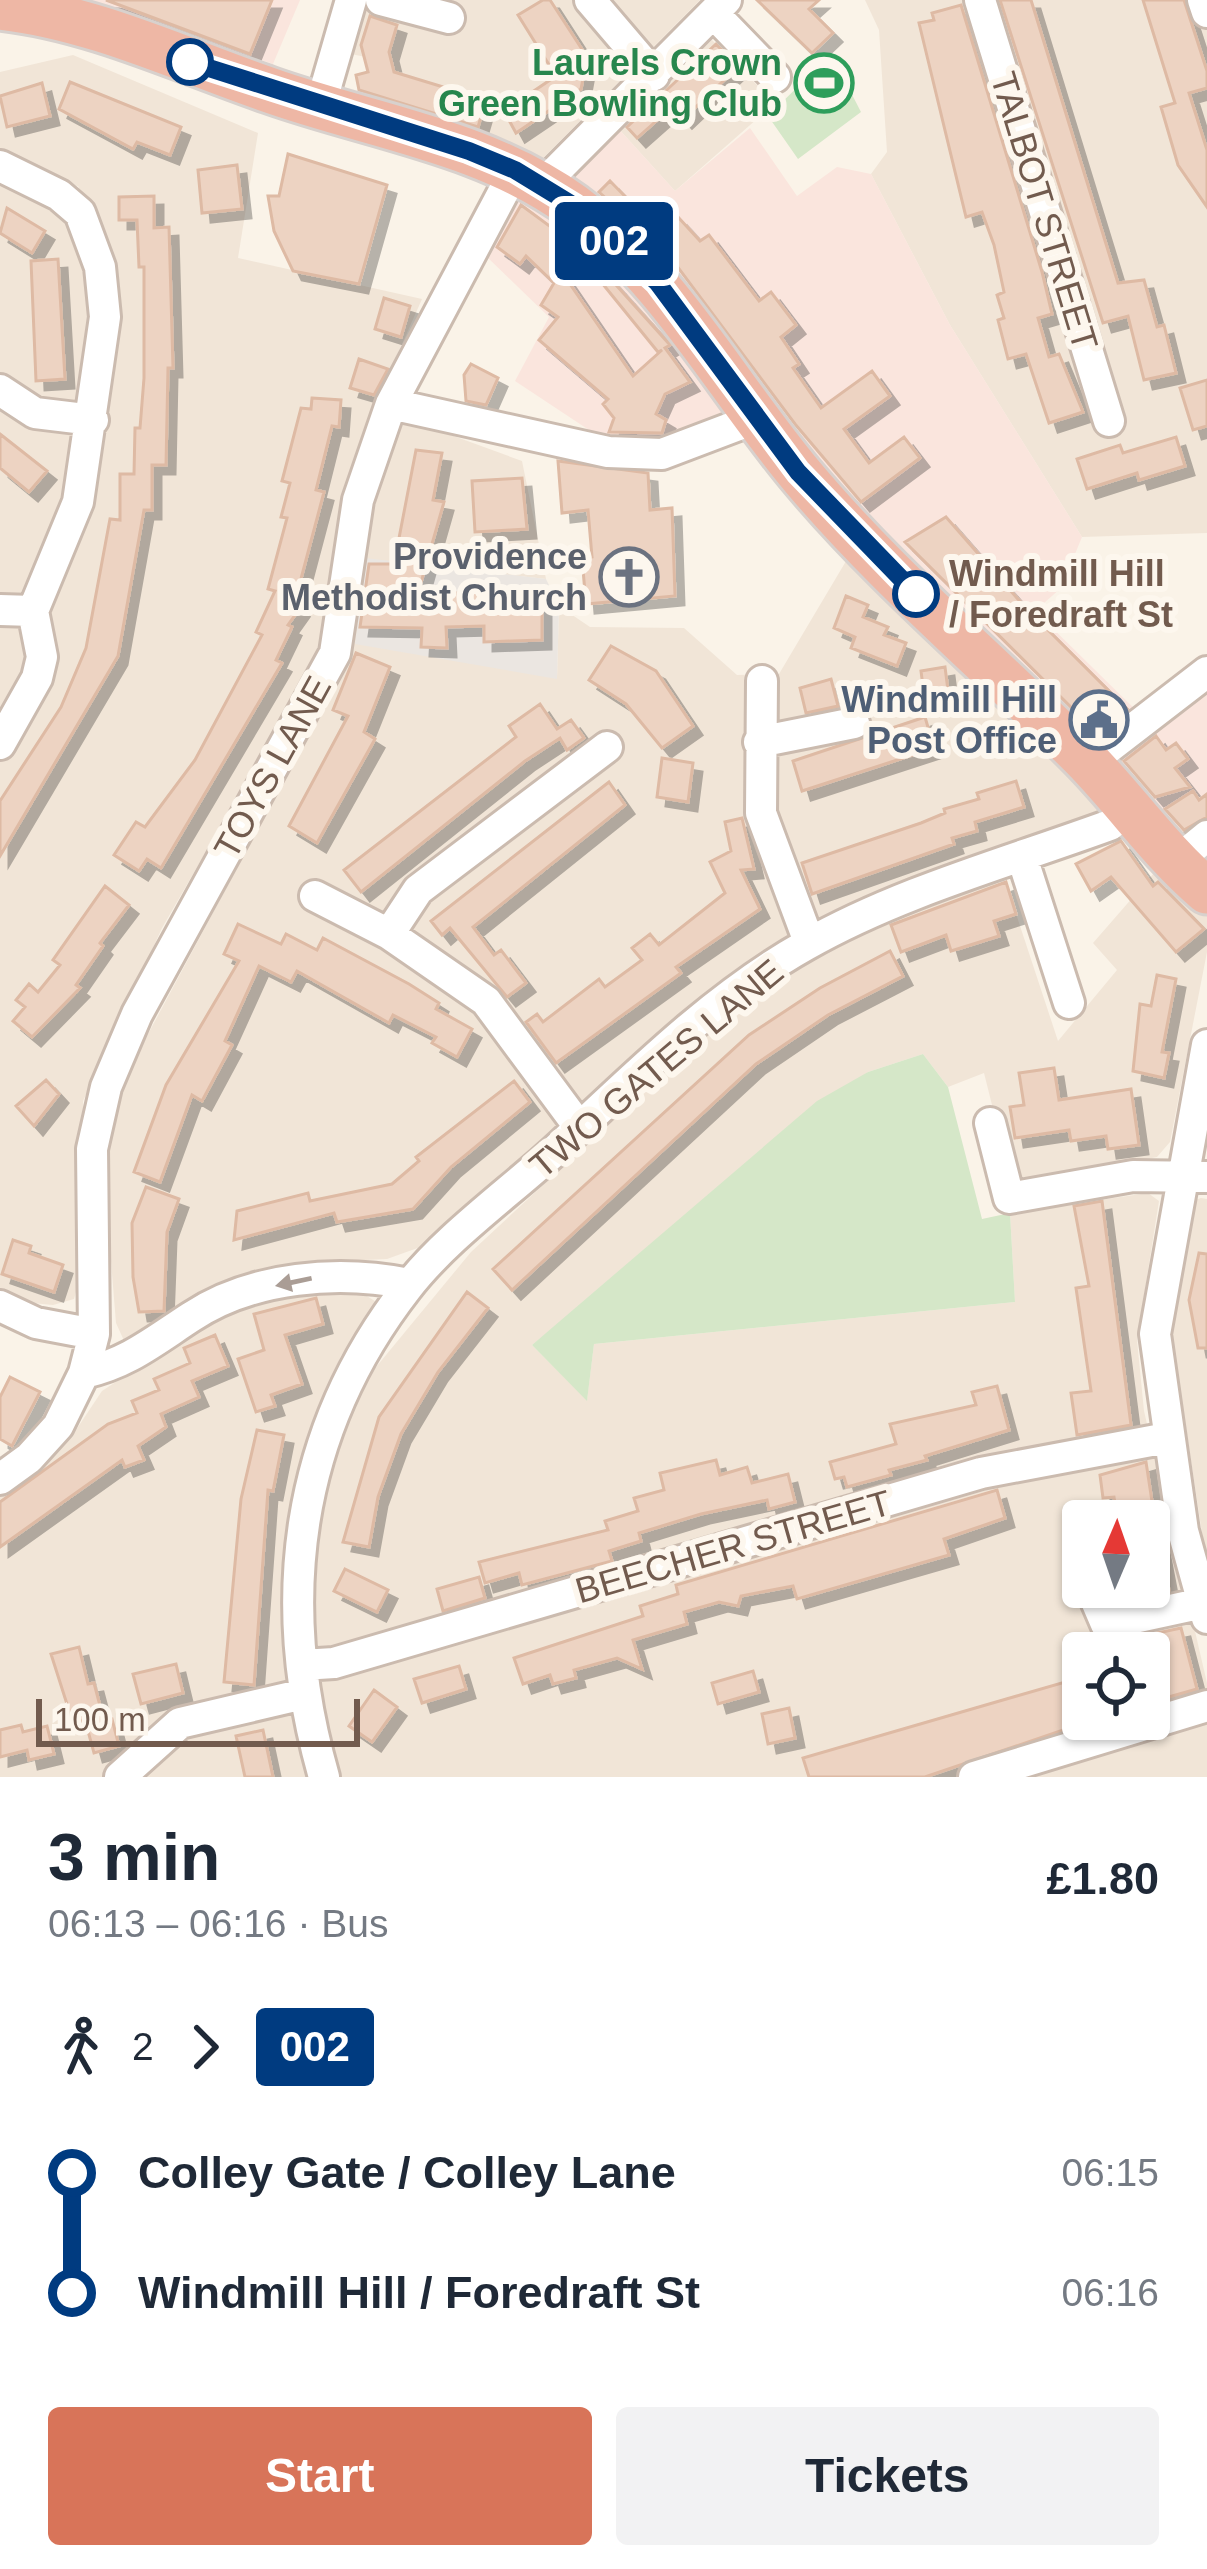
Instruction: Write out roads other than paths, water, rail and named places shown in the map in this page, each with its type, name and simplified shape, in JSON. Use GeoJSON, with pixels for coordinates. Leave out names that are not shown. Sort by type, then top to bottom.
{"type":"FeatureCollection","features":[{"type":"Feature","properties":{"kind":"highway"},"geometry":{"type":"LineString","coordinates":[[5,14],[49,14],[528,178],[574,206],[657,282],[831,511],[1089,763],[1127,812],[1196,863]]}},
{"type":"Feature","properties":{"kind":"street"},"geometry":{"type":"LineString","coordinates":[[320,107],[351,0]]}},
{"type":"Feature","properties":{"kind":"street"},"geometry":{"type":"LineString","coordinates":[[381,0],[449,18]]}},
{"type":"Feature","properties":{"kind":"street"},"geometry":{"type":"LineString","coordinates":[[590,0],[654,75]]}},
{"type":"Feature","properties":{"kind":"street","name":"TALBOT STREET"},"geometry":{"type":"LineString","coordinates":[[980,0],[1109,421]]}},
{"type":"Feature","properties":{"kind":"street"},"geometry":{"type":"LineString","coordinates":[[1203,0],[1207,12]]}},
{"type":"Feature","properties":{"kind":"street"},"geometry":{"type":"LineString","coordinates":[[719,7],[776,76]]}},
{"type":"Feature","properties":{"kind":"street","name":"TOYS LANE"},"geometry":{"type":"LineString","coordinates":[[0,1479],[29,1458],[58,1426],[84,1373],[94,1334],[91,1190],[100,1103],[137,1014],[335,653],[358,500],[391,404],[528,178],[654,75],[719,7]]}},
{"type":"Feature","properties":{"kind":"street"},"geometry":{"type":"LineString","coordinates":[[0,166],[58,194],[88,228],[100,266],[105,317],[78,502],[33,611],[42,657],[37,678],[0,744]]}},
{"type":"Feature","properties":{"kind":"street"},"geometry":{"type":"LineString","coordinates":[[0,390],[34,413],[93,420]]}},
{"type":"Feature","properties":{"kind":"street"},"geometry":{"type":"LineString","coordinates":[[391,404],[608,452],[662,454],[757,418]]}},
{"type":"Feature","properties":{"kind":"street"},"geometry":{"type":"LineString","coordinates":[[0,610],[33,611]]}},
{"type":"Feature","properties":{"kind":"street"},"geometry":{"type":"LineString","coordinates":[[1089,763],[1207,672]]}},
{"type":"Feature","properties":{"kind":"street"},"geometry":{"type":"LineString","coordinates":[[763,681],[761,813],[809,943]]}},
{"type":"Feature","properties":{"kind":"street"},"geometry":{"type":"LineString","coordinates":[[759,742],[854,723]]}},
{"type":"Feature","properties":{"kind":"street"},"geometry":{"type":"LineString","coordinates":[[388,934],[418,890],[607,747]]}},
{"type":"Feature","properties":{"kind":"street","name":"TWO GATES LANE"},"geometry":{"type":"LineString","coordinates":[[324,1777],[303,1680],[302,1513],[332,1410],[410,1284],[738,989],[809,943],[1110,825],[1127,812]]}},
{"type":"Feature","properties":{"kind":"street"},"geometry":{"type":"LineString","coordinates":[[1022,857],[1069,1003]]}},
{"type":"Feature","properties":{"kind":"street"},"geometry":{"type":"LineString","coordinates":[[315,896],[388,934],[486,1001],[580,1128]]}},
{"type":"Feature","properties":{"kind":"street"},"geometry":{"type":"LineString","coordinates":[[1099,1608],[1106,1624],[1205,1611],[1192,1500],[1167,1438],[1155,1334],[1194,1175],[1207,1045]]}},
{"type":"Feature","properties":{"kind":"street"},"geometry":{"type":"LineString","coordinates":[[990,1124],[1009,1198],[1133,1176],[1194,1175]]}},
{"type":"Feature","properties":{"kind":"street"},"geometry":{"type":"LineString","coordinates":[[84,1373],[124,1364],[195,1313],[244,1294],[306,1278],[364,1275],[410,1284]]}},
{"type":"Feature","properties":{"kind":"street"},"geometry":{"type":"LineString","coordinates":[[0,1306],[36,1323],[94,1334]]}},
{"type":"Feature","properties":{"kind":"street","name":"BEECHER STREET"},"geometry":{"type":"LineString","coordinates":[[120,1777],[180,1723],[303,1680],[334,1663],[981,1473],[1167,1438]]}},
{"type":"Feature","properties":{"kind":"street"},"geometry":{"type":"LineString","coordinates":[[974,1777],[1207,1706]]}},
{"type":"Feature","properties":{"kind":"place","name":"Laurels Crown Green Bowling Club"},"geometry":{"type":"Point","coordinates":[824,83]}},
{"type":"Feature","properties":{"kind":"place","name":"Providence Methodist Church"},"geometry":{"type":"Point","coordinates":[629,577]}},
{"type":"Feature","properties":{"kind":"place","name":"Windmill Hill / Foredraft St"},"geometry":{"type":"Point","coordinates":[916,594]}},
{"type":"Feature","properties":{"kind":"place","name":"Windmill Hill Post Office"},"geometry":{"type":"Point","coordinates":[1099,720]}}]}
